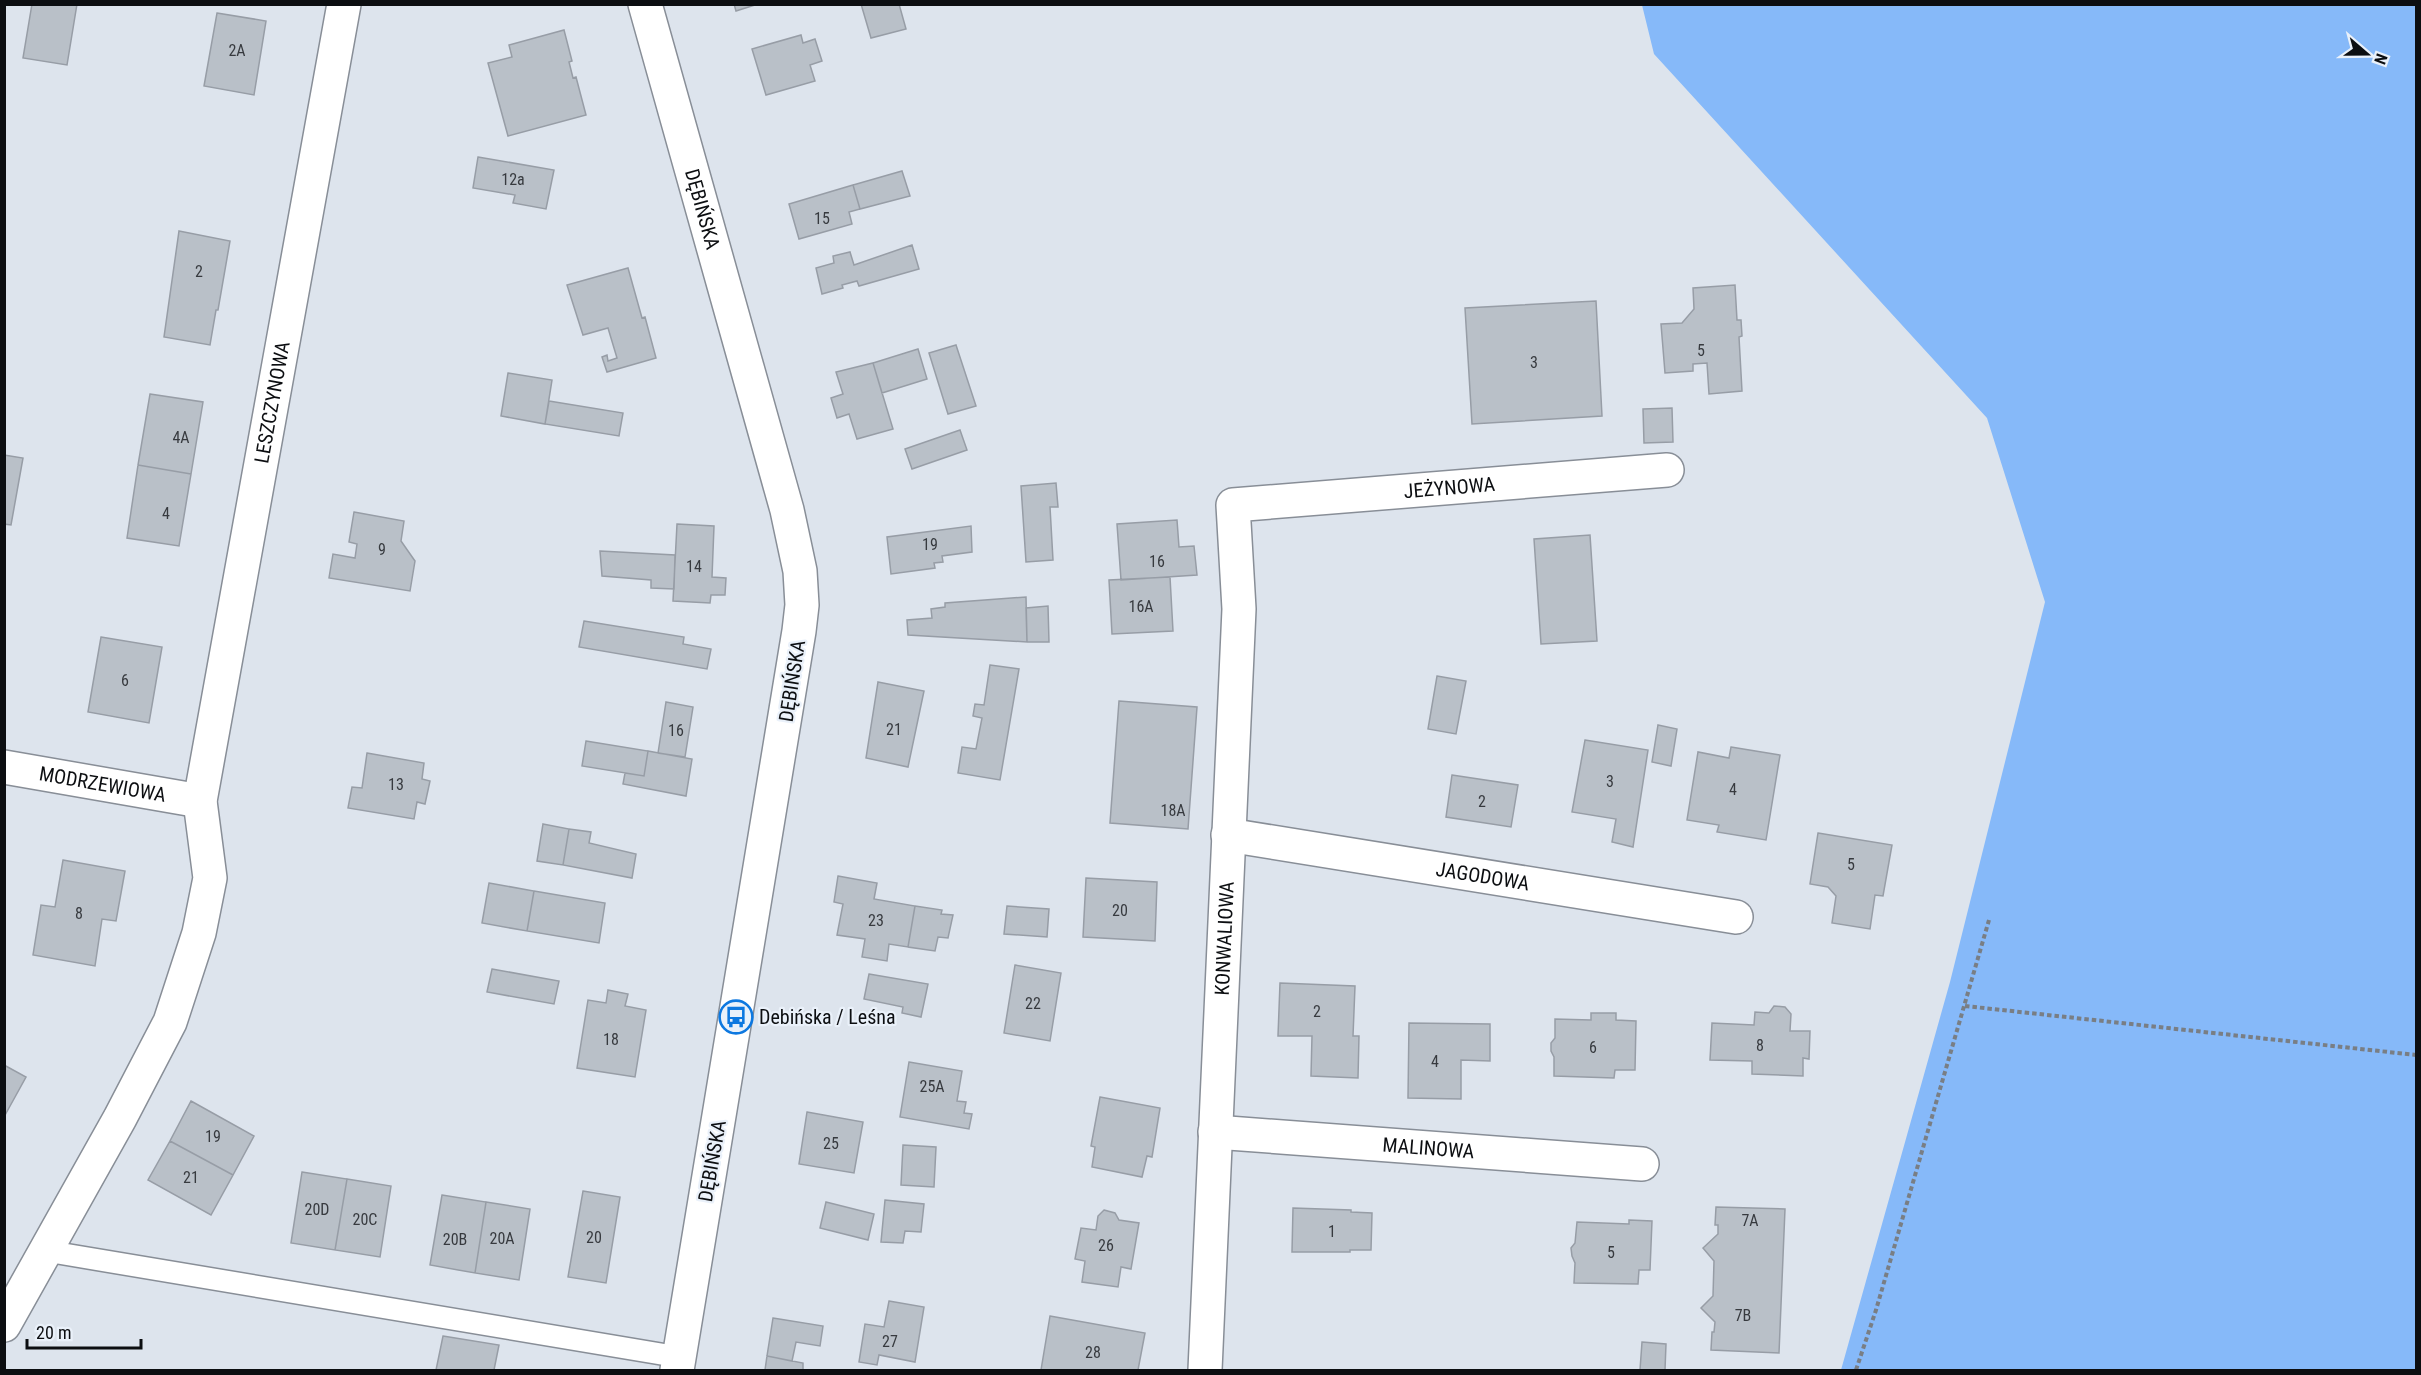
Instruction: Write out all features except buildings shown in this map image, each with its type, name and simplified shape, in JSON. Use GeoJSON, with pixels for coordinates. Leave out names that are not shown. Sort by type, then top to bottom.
{"type":"FeatureCollection","features":[{"type":"Feature","properties":{"kind":"street","name":"LESZCZYNOWA"},"geometry":{"type":"LineString","coordinates":[[4,1325],[170,1022],[199,933],[210,878],[200,801],[344,4]]}},
{"type":"Feature","properties":{"kind":"street","name":"DĘBIŃSKA"},"geometry":{"type":"LineString","coordinates":[[645,4],[787,510],[800,571],[802,605],[782,742],[678,1364]]}},
{"type":"Feature","properties":{"kind":"street","name":"JEŻYNOWA"},"geometry":{"type":"LineString","coordinates":[[1233,505],[1666,470]]}},
{"type":"Feature","properties":{"kind":"street","name":"KONWALIOWA"},"geometry":{"type":"LineString","coordinates":[[1205,1371],[1239,609],[1233,505]]}},
{"type":"Feature","properties":{"kind":"street","name":"MODRZEWIOWA"},"geometry":{"type":"LineString","coordinates":[[4,767],[200,801]]}},
{"type":"Feature","properties":{"kind":"street","name":"JAGODOWA"},"geometry":{"type":"LineString","coordinates":[[1228,835],[1736,917]]}},
{"type":"Feature","properties":{"kind":"street","name":"MALINOWA"},"geometry":{"type":"LineString","coordinates":[[1215,1132],[1642,1164]]}},
{"type":"Feature","properties":{"kind":"lane"},"geometry":{"type":"LineString","coordinates":[[46,1251],[678,1364]]}},
{"type":"Feature","properties":{"kind":"path"},"geometry":{"type":"LineString","coordinates":[[1857,1371],[1989,920]]}},
{"type":"Feature","properties":{"kind":"path"},"geometry":{"type":"LineString","coordinates":[[1965,1006],[2416,1054]]}},
{"type":"Feature","properties":{"kind":"shaded area"},"geometry":{"type":"Polygon","coordinates":[[[1642,5],[2416,5],[2416,1370],[1841,1370],[1950,982],[2045,602],[1987,418],[1654,54],[1642,5]]]}},
{"type":"Feature","properties":{"kind":"place","name":"Debińska / Leśna"},"geometry":{"type":"Point","coordinates":[736,1017]}}]}
